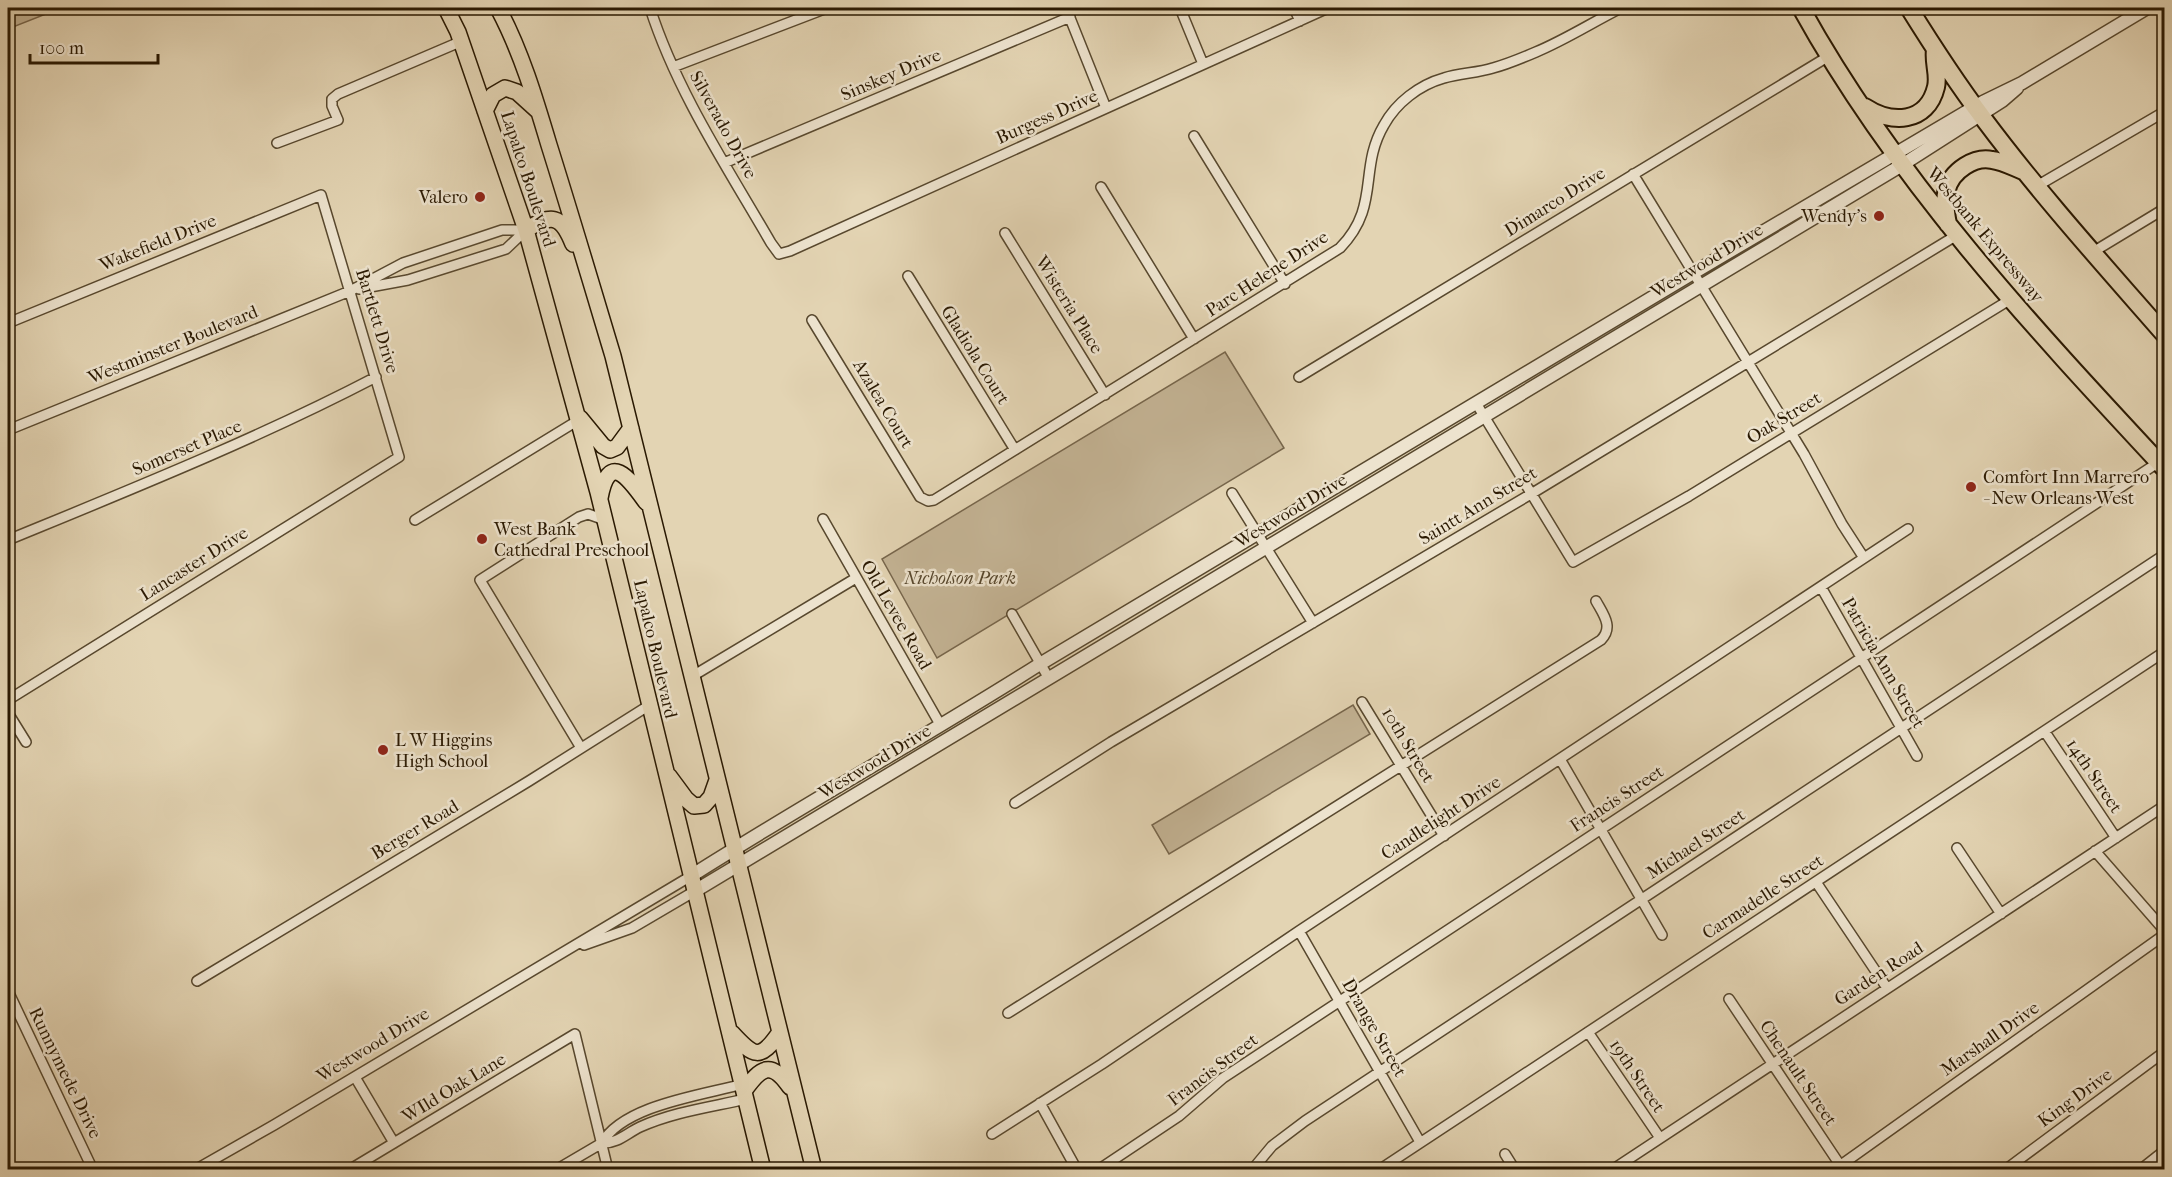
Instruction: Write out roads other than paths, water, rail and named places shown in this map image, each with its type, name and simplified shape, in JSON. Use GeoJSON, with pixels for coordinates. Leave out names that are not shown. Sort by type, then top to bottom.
{"type":"FeatureCollection","features":[{"type":"Feature","properties":{"kind":"highway","name":"Westbank Expressway"},"geometry":{"type":"LineString","coordinates":[[1801,8],[1829,57],[1898,160],[1953,230],[2011,299],[2162,465]]}},
{"type":"Feature","properties":{"kind":"highway"},"geometry":{"type":"LineString","coordinates":[[1909,8],[1978,111],[2026,173],[2164,334]]}},
{"type":"Feature","properties":{"kind":"highway"},"geometry":{"type":"LineString","coordinates":[[1859,103],[1877,116],[1892,119],[1902,119],[1921,111],[1929,103],[1936,85],[1935,50]]}},
{"type":"Feature","properties":{"kind":"highway"},"geometry":{"type":"LineString","coordinates":[[1953,230],[1945,208],[1947,186],[1954,174],[1976,161],[1994,160],[2026,173]]}},
{"type":"Feature","properties":{"kind":"main road","name":"Lapalco Boulevard"},"geometry":{"type":"LineString","coordinates":[[446,8],[462,41],[526,230],[600,501],[648,706],[763,1170]]}},
{"type":"Feature","properties":{"kind":"main road","name":"Lapalco Boulevard"},"geometry":{"type":"LineString","coordinates":[[498,8],[512,34],[588,267],[631,428],[814,1170]]}},
{"type":"Feature","properties":{"kind":"main road"},"geometry":{"type":"LineString","coordinates":[[485,111],[493,95],[505,88],[517,92],[538,111]]}},
{"type":"Feature","properties":{"kind":"main road"},"geometry":{"type":"LineString","coordinates":[[526,230],[548,219],[564,227],[596,300]]}},
{"type":"Feature","properties":{"kind":"main road"},"geometry":{"type":"LineString","coordinates":[[576,415],[603,446],[610,450],[617,447],[631,428]]}},
{"type":"Feature","properties":{"kind":"main road"},"geometry":{"type":"LineString","coordinates":[[600,501],[603,482],[607,475],[620,472],[627,477],[650,507]]}},
{"type":"Feature","properties":{"kind":"main road"},"geometry":{"type":"LineString","coordinates":[[664,768],[686,800],[694,806],[704,805],[711,798],[717,780]]}},
{"type":"Feature","properties":{"kind":"main road"},"geometry":{"type":"LineString","coordinates":[[730,1031],[748,1051],[760,1053],[770,1047],[780,1032]]}},
{"type":"Feature","properties":{"kind":"main road"},"geometry":{"type":"LineString","coordinates":[[744,1091],[757,1073],[767,1069],[775,1070],[794,1092]]}},
{"type":"Feature","properties":{"kind":"street","name":"Silverado Drive"},"geometry":{"type":"LineString","coordinates":[[650,8],[673,68],[724,162],[779,254]]}},
{"type":"Feature","properties":{"kind":"street"},"geometry":{"type":"LineString","coordinates":[[673,68],[827,8]]}},
{"type":"Feature","properties":{"kind":"street"},"geometry":{"type":"LineString","coordinates":[[1066,8],[1106,108]]}},
{"type":"Feature","properties":{"kind":"street"},"geometry":{"type":"LineString","coordinates":[[1180,8],[1203,64]]}},
{"type":"Feature","properties":{"kind":"street"},"geometry":{"type":"LineString","coordinates":[[1294,8],[1300,21]]}},
{"type":"Feature","properties":{"kind":"street","name":"Burgess Drive"},"geometry":{"type":"LineString","coordinates":[[779,254],[1328,8]]}},
{"type":"Feature","properties":{"kind":"street","name":"Parc Helene Drive"},"geometry":{"type":"LineString","coordinates":[[928,501],[934,500],[1331,255],[1352,236],[1364,211],[1368,197],[1372,155],[1384,124],[1404,100],[1422,87],[1442,78],[1494,68],[1539,51],[1622,8]]}},
{"type":"Feature","properties":{"kind":"street","name":"Westwood Drive"},"geometry":{"type":"LineString","coordinates":[[195,1170],[567,950],[693,884],[740,865],[1048,677],[1701,286],[1898,160],[1978,111],[2006,98],[2022,83],[2147,8]]}},
{"type":"Feature","properties":{"kind":"street","name":"Sinskey Drive"},"geometry":{"type":"LineString","coordinates":[[724,162],[1070,17]]}},
{"type":"Feature","properties":{"kind":"street"},"geometry":{"type":"LineString","coordinates":[[277,143],[338,120],[332,106],[332,99],[338,94],[462,41]]}},
{"type":"Feature","properties":{"kind":"street","name":"Dimarco Drive"},"geometry":{"type":"LineString","coordinates":[[1299,377],[1829,57]]}},
{"type":"Feature","properties":{"kind":"street"},"geometry":{"type":"LineString","coordinates":[[2037,186],[2164,112]]}},
{"type":"Feature","properties":{"kind":"street"},"geometry":{"type":"LineString","coordinates":[[1194,136],[1285,284]]}},
{"type":"Feature","properties":{"kind":"street","name":"Westwood Drive"},"geometry":{"type":"LineString","coordinates":[[567,950],[632,928],[693,884],[735,848],[1693,273],[1898,160]]}},
{"type":"Feature","properties":{"kind":"street"},"geometry":{"type":"LineString","coordinates":[[1633,174],[1792,433],[1842,524],[1864,558]]}},
{"type":"Feature","properties":{"kind":"street"},"geometry":{"type":"LineString","coordinates":[[1101,187],[1194,339]]}},
{"type":"Feature","properties":{"kind":"street","name":"Bartlett Drive"},"geometry":{"type":"LineString","coordinates":[[321,195],[399,457]]}},
{"type":"Feature","properties":{"kind":"street","name":"Wakefield Drive"},"geometry":{"type":"LineString","coordinates":[[8,322],[321,195]]}},
{"type":"Feature","properties":{"kind":"street"},"geometry":{"type":"LineString","coordinates":[[2093,252],[2164,209]]}},
{"type":"Feature","properties":{"kind":"street","name":"Westminster Boulevard"},"geometry":{"type":"LineString","coordinates":[[8,430],[350,291],[403,263],[502,230],[526,230]]}},
{"type":"Feature","properties":{"kind":"street","name":"Westminster Boulevard"},"geometry":{"type":"LineString","coordinates":[[350,291],[408,280],[506,249],[526,230]]}},
{"type":"Feature","properties":{"kind":"street","name":"Saintt Ann Street"},"geometry":{"type":"LineString","coordinates":[[1016,803],[1112,742],[1748,363],[1953,230]]}},
{"type":"Feature","properties":{"kind":"street","name":"Wisteria Place"},"geometry":{"type":"LineString","coordinates":[[1005,233],[1105,395]]}},
{"type":"Feature","properties":{"kind":"street","name":"Gladiola Court"},"geometry":{"type":"LineString","coordinates":[[908,276],[1015,450]]}},
{"type":"Feature","properties":{"kind":"street","name":"Oak Street"},"geometry":{"type":"LineString","coordinates":[[1531,494],[1574,562],[1792,433],[2011,299]]}},
{"type":"Feature","properties":{"kind":"street","name":"Azalea Court"},"geometry":{"type":"LineString","coordinates":[[812,320],[920,497],[928,501]]}},
{"type":"Feature","properties":{"kind":"street","name":"Somerset Place"},"geometry":{"type":"LineString","coordinates":[[8,540],[193,464],[308,412],[376,377]]}},
{"type":"Feature","properties":{"kind":"street"},"geometry":{"type":"LineString","coordinates":[[1476,403],[1531,494]]}},
{"type":"Feature","properties":{"kind":"street"},"geometry":{"type":"LineString","coordinates":[[415,520],[576,415]]}},
{"type":"Feature","properties":{"kind":"street","name":"Lancaster Drive"},"geometry":{"type":"LineString","coordinates":[[8,700],[399,457]]}},
{"type":"Feature","properties":{"kind":"street","name":"Francis Street"},"geometry":{"type":"LineString","coordinates":[[1098,1170],[1179,1116],[1223,1078],[1862,658],[2162,465]]}},
{"type":"Feature","properties":{"kind":"street"},"geometry":{"type":"LineString","coordinates":[[1232,493],[1312,623]]}},
{"type":"Feature","properties":{"kind":"street"},"geometry":{"type":"LineString","coordinates":[[581,748],[480,580],[579,517],[588,514],[605,520]]}},
{"type":"Feature","properties":{"kind":"street","name":"Old Levee Road"},"geometry":{"type":"LineString","coordinates":[[823,519],[940,726]]}},
{"type":"Feature","properties":{"kind":"street","name":"Candlelight Drive"},"geometry":{"type":"LineString","coordinates":[[992,1134],[1908,529]]}},
{"type":"Feature","properties":{"kind":"street","name":"Michael Street"},"geometry":{"type":"LineString","coordinates":[[1252,1170],[1272,1146],[1290,1132],[2164,555]]}},
{"type":"Feature","properties":{"kind":"street"},"geometry":{"type":"LineString","coordinates":[[691,677],[856,578]]}},
{"type":"Feature","properties":{"kind":"street","name":"Patricia Ann Street"},"geometry":{"type":"LineString","coordinates":[[1821,587],[1917,756]]}},
{"type":"Feature","properties":{"kind":"street"},"geometry":{"type":"LineString","coordinates":[[1008,1013],[1601,640],[1607,632],[1608,623],[1596,601]]}},
{"type":"Feature","properties":{"kind":"street"},"geometry":{"type":"LineString","coordinates":[[1012,614],[1048,677]]}},
{"type":"Feature","properties":{"kind":"street","name":"Carmadelle Street"},"geometry":{"type":"LineString","coordinates":[[1379,1170],[2164,652]]}},
{"type":"Feature","properties":{"kind":"street","name":"10th Street"},"geometry":{"type":"LineString","coordinates":[[1362,702],[1444,836]]}},
{"type":"Feature","properties":{"kind":"street","name":"Berger Road"},"geometry":{"type":"LineString","coordinates":[[197,981],[648,706]]}},
{"type":"Feature","properties":{"kind":"street"},"geometry":{"type":"LineString","coordinates":[[8,713],[26,742]]}},
{"type":"Feature","properties":{"kind":"street","name":"14th Street"},"geometry":{"type":"LineString","coordinates":[[2045,732],[2116,838]]}},
{"type":"Feature","properties":{"kind":"street"},"geometry":{"type":"LineString","coordinates":[[1560,759],[1662,935]]}},
{"type":"Feature","properties":{"kind":"street","name":"Garden Road"},"geometry":{"type":"LineString","coordinates":[[1612,1170],[2164,806]]}},
{"type":"Feature","properties":{"kind":"street"},"geometry":{"type":"LineString","coordinates":[[1957,848],[2001,914]]}},
{"type":"Feature","properties":{"kind":"street"},"geometry":{"type":"LineString","coordinates":[[2095,851],[2164,932]]}},
{"type":"Feature","properties":{"kind":"street"},"geometry":{"type":"LineString","coordinates":[[1816,882],[1887,988]]}},
{"type":"Feature","properties":{"kind":"street","name":"Drange Street"},"geometry":{"type":"LineString","coordinates":[[1299,931],[1420,1142]]}},
{"type":"Feature","properties":{"kind":"street","name":"Marshall Drive"},"geometry":{"type":"LineString","coordinates":[[1837,1167],[2164,932]]}},
{"type":"Feature","properties":{"kind":"street","name":"Runnymede Drive"},"geometry":{"type":"LineString","coordinates":[[8,991],[93,1170]]}},
{"type":"Feature","properties":{"kind":"street","name":"Chenault Street"},"geometry":{"type":"LineString","coordinates":[[1729,999],[1837,1167]]}},
{"type":"Feature","properties":{"kind":"street","name":"19th Street"},"geometry":{"type":"LineString","coordinates":[[1588,1032],[1660,1138]]}},
{"type":"Feature","properties":{"kind":"street","name":"WIld Oak Lane"},"geometry":{"type":"LineString","coordinates":[[349,1170],[575,1035],[602,1143]]}},
{"type":"Feature","properties":{"kind":"street","name":"King Drive"},"geometry":{"type":"LineString","coordinates":[[2005,1170],[2164,1052]]}},
{"type":"Feature","properties":{"kind":"street"},"geometry":{"type":"LineString","coordinates":[[355,1077],[394,1143]]}},
{"type":"Feature","properties":{"kind":"street"},"geometry":{"type":"LineString","coordinates":[[608,1170],[602,1143],[611,1129],[640,1112],[655,1107],[744,1091]]}},
{"type":"Feature","properties":{"kind":"street"},"geometry":{"type":"LineString","coordinates":[[556,1170],[602,1143],[615,1142],[658,1120],[744,1091]]}},
{"type":"Feature","properties":{"kind":"street"},"geometry":{"type":"LineString","coordinates":[[1040,1103],[1077,1170]]}},
{"type":"Feature","properties":{"kind":"street"},"geometry":{"type":"LineString","coordinates":[[2140,1170],[2164,1151]]}},
{"type":"Feature","properties":{"kind":"street"},"geometry":{"type":"LineString","coordinates":[[1505,1154],[1515,1170]]}},
{"type":"Feature","properties":{"kind":"place","name":"Valero"},"geometry":{"type":"Point","coordinates":[480,197]}},
{"type":"Feature","properties":{"kind":"place","name":"Wendy’s"},"geometry":{"type":"Point","coordinates":[1879,216]}},
{"type":"Feature","properties":{"kind":"place","name":"Comfort Inn Marrero - New Orleans West"},"geometry":{"type":"Point","coordinates":[1971,487]}},
{"type":"Feature","properties":{"kind":"place","name":"West Bank Cathedral Preschool"},"geometry":{"type":"Point","coordinates":[482,539]}},
{"type":"Feature","properties":{"kind":"place","name":"L W Higgins High School"},"geometry":{"type":"Point","coordinates":[383,750]}},
{"type":"Feature","properties":{"kind":"park label","name":"Nicholson Park"},"geometry":{"type":"Point","coordinates":[960,578]}}]}
